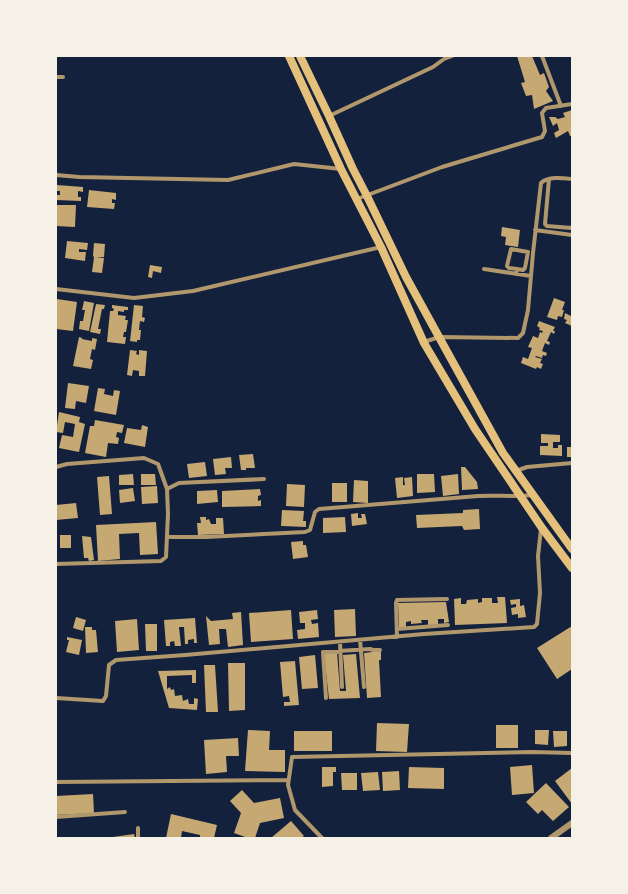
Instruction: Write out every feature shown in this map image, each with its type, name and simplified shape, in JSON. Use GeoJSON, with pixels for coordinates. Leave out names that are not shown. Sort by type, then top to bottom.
{"type":"FeatureCollection","features":[{"type":"Feature","properties":{"kind":"main road"},"geometry":{"type":"LineString","coordinates":[[289,56],[343,172],[381,247],[424,343],[475,429],[542,528],[572,568]]}},
{"type":"Feature","properties":{"kind":"main road"},"geometry":{"type":"LineString","coordinates":[[300,56],[406,277],[439,337],[503,453],[572,550]]}},
{"type":"Feature","properties":{"kind":"main road"},"geometry":{"type":"LineString","coordinates":[[343,172],[354,171]]}},
{"type":"Feature","properties":{"kind":"street"},"geometry":{"type":"LineString","coordinates":[[329,116],[433,67],[444,59],[452,56]]}},
{"type":"Feature","properties":{"kind":"street"},"geometry":{"type":"LineString","coordinates":[[542,56],[561,106]]}},
{"type":"Feature","properties":{"kind":"street"},"geometry":{"type":"LineString","coordinates":[[56,77],[63,77]]}},
{"type":"Feature","properties":{"kind":"street"},"geometry":{"type":"LineString","coordinates":[[357,199],[442,167],[542,137],[545,131],[542,113],[546,108],[572,104]]}},
{"type":"Feature","properties":{"kind":"street"},"geometry":{"type":"LineString","coordinates":[[56,175],[79,177],[228,180],[294,164],[343,172]]}},
{"type":"Feature","properties":{"kind":"street"},"geometry":{"type":"LineString","coordinates":[[550,179],[545,224],[572,227]]}},
{"type":"Feature","properties":{"kind":"street"},"geometry":{"type":"LineString","coordinates":[[424,343],[439,337],[518,338],[523,333],[528,310],[541,183],[544,180],[550,179],[572,179]]}},
{"type":"Feature","properties":{"kind":"street"},"geometry":{"type":"LineString","coordinates":[[536,230],[572,235]]}},
{"type":"Feature","properties":{"kind":"street"},"geometry":{"type":"LineString","coordinates":[[56,289],[134,298],[193,291],[381,247]]}},
{"type":"Feature","properties":{"kind":"street"},"geometry":{"type":"LineString","coordinates":[[531,276],[508,268],[507,266],[511,249],[533,253]]}},
{"type":"Feature","properties":{"kind":"street"},"geometry":{"type":"LineString","coordinates":[[484,269],[523,270],[525,268],[528,252]]}},
{"type":"Feature","properties":{"kind":"street"},"geometry":{"type":"LineString","coordinates":[[56,467],[67,464],[144,458],[158,464],[167,489],[168,514],[166,557],[161,561],[56,564]]}},
{"type":"Feature","properties":{"kind":"street"},"geometry":{"type":"LineString","coordinates":[[516,471],[527,467],[572,463]]}},
{"type":"Feature","properties":{"kind":"street"},"geometry":{"type":"LineString","coordinates":[[167,489],[179,483],[264,479]]}},
{"type":"Feature","properties":{"kind":"street"},"geometry":{"type":"LineString","coordinates":[[168,537],[206,537],[305,532],[310,530],[315,512],[319,509],[478,496],[521,496],[532,494]]}},
{"type":"Feature","properties":{"kind":"street"},"geometry":{"type":"LineString","coordinates":[[56,698],[103,701],[106,696],[109,665],[116,660],[397,636],[534,628],[537,624],[540,593],[538,556],[542,528]]}},
{"type":"Feature","properties":{"kind":"street"},"geometry":{"type":"LineString","coordinates":[[397,636],[397,600],[447,599]]}},
{"type":"Feature","properties":{"kind":"street"},"geometry":{"type":"LineString","coordinates":[[397,629],[448,625]]}},
{"type":"Feature","properties":{"kind":"street"},"geometry":{"type":"LineString","coordinates":[[424,626],[424,634]]}},
{"type":"Feature","properties":{"kind":"street"},"geometry":{"type":"LineString","coordinates":[[360,640],[364,687]]}},
{"type":"Feature","properties":{"kind":"street"},"geometry":{"type":"LineString","coordinates":[[340,642],[342,687]]}},
{"type":"Feature","properties":{"kind":"street"},"geometry":{"type":"LineString","coordinates":[[326,698],[323,652],[361,649],[380,650]]}},
{"type":"Feature","properties":{"kind":"street"},"geometry":{"type":"LineString","coordinates":[[322,838],[295,810],[288,785],[292,758],[532,752],[572,753]]}},
{"type":"Feature","properties":{"kind":"street"},"geometry":{"type":"LineString","coordinates":[[56,782],[288,780]]}},
{"type":"Feature","properties":{"kind":"street"},"geometry":{"type":"LineString","coordinates":[[56,817],[124,812]]}},
{"type":"Feature","properties":{"kind":"street"},"geometry":{"type":"LineString","coordinates":[[551,838],[572,823]]}},
{"type":"Feature","properties":{"kind":"street"},"geometry":{"type":"LineString","coordinates":[[138,828],[138,838]]}},
{"type":"Feature","properties":{"kind":"building"},"geometry":{"type":"Polygon","coordinates":[[[517,56],[532,56],[540,75],[544,73],[549,87],[546,91],[553,101],[534,109],[532,95],[526,96],[521,83],[525,82],[517,56]]]}},
{"type":"Feature","properties":{"kind":"building"},"geometry":{"type":"Polygon","coordinates":[[[572,110],[572,136],[570,136],[568,131],[556,138],[554,133],[559,130],[557,123],[553,126],[549,117],[555,117],[558,119],[565,117],[563,113],[572,110]]]}},
{"type":"Feature","properties":{"kind":"building"},"geometry":{"type":"Polygon","coordinates":[[[57,185],[83,187],[83,192],[78,191],[78,197],[81,197],[81,201],[56,200],[56,195],[60,195],[60,191],[57,191],[57,185]]]}},
{"type":"Feature","properties":{"kind":"building"},"geometry":{"type":"Polygon","coordinates":[[[89,190],[116,193],[116,200],[112,199],[112,203],[115,203],[114,209],[87,207],[89,190]]]}},
{"type":"Feature","properties":{"kind":"building"},"geometry":{"type":"Polygon","coordinates":[[[56,205],[76,205],[75,227],[56,226],[56,205]]]}},
{"type":"Feature","properties":{"kind":"building"},"geometry":{"type":"Polygon","coordinates":[[[502,227],[520,230],[518,247],[505,245],[506,237],[501,236],[502,227]]]}},
{"type":"Feature","properties":{"kind":"building"},"geometry":{"type":"Polygon","coordinates":[[[67,241],[88,243],[87,250],[79,249],[79,252],[86,252],[85,261],[65,258],[67,241]]]}},
{"type":"Feature","properties":{"kind":"building"},"geometry":{"type":"Polygon","coordinates":[[[94,243],[105,244],[104,257],[96,257],[104,258],[102,273],[92,272],[94,243]]]}},
{"type":"Feature","properties":{"kind":"building"},"geometry":{"type":"Polygon","coordinates":[[[150,265],[162,267],[161,273],[153,271],[152,278],[148,277],[150,265]]]}},
{"type":"Feature","properties":{"kind":"building"},"geometry":{"type":"Polygon","coordinates":[[[554,298],[565,302],[562,310],[564,310],[562,317],[558,316],[557,320],[547,317],[554,298]]]}},
{"type":"Feature","properties":{"kind":"building"},"geometry":{"type":"Polygon","coordinates":[[[57,299],[77,302],[73,331],[56,329],[57,299]]]}},
{"type":"Feature","properties":{"kind":"building"},"geometry":{"type":"Polygon","coordinates":[[[84,301],[94,303],[89,331],[79,329],[80,321],[83,321],[85,310],[82,310],[84,301]]]}},
{"type":"Feature","properties":{"kind":"building"},"geometry":{"type":"Polygon","coordinates":[[[96,304],[105,305],[104,309],[102,309],[98,329],[101,329],[100,334],[90,332],[96,304]]]}},
{"type":"Feature","properties":{"kind":"building"},"geometry":{"type":"Polygon","coordinates":[[[112,305],[128,307],[128,310],[124,310],[124,312],[118,311],[118,315],[126,316],[125,320],[128,320],[126,332],[124,332],[123,337],[126,337],[125,344],[107,342],[110,311],[113,311],[114,309],[112,308],[112,305]]]}},
{"type":"Feature","properties":{"kind":"building"},"geometry":{"type":"Polygon","coordinates":[[[134,305],[143,306],[142,317],[145,318],[144,322],[140,321],[140,340],[137,340],[137,342],[130,341],[134,305]]]}},
{"type":"Feature","properties":{"kind":"building"},"geometry":{"type":"Polygon","coordinates":[[[565,313],[571,316],[572,313],[572,326],[565,323],[567,320],[564,319],[565,313]]]}},
{"type":"Feature","properties":{"kind":"building"},"geometry":{"type":"Polygon","coordinates":[[[539,321],[555,327],[553,331],[555,331],[554,334],[551,332],[547,341],[550,342],[549,345],[545,343],[542,351],[547,353],[546,356],[543,355],[542,358],[535,357],[542,359],[540,363],[543,364],[541,369],[537,367],[536,369],[521,363],[523,357],[528,359],[532,348],[528,347],[533,336],[538,338],[540,332],[542,333],[543,331],[539,330],[540,328],[537,326],[539,321]]]}},
{"type":"Feature","properties":{"kind":"building"},"geometry":{"type":"Polygon","coordinates":[[[79,337],[92,341],[92,338],[97,339],[95,350],[92,349],[90,359],[93,360],[91,369],[73,366],[79,337]]]}},
{"type":"Feature","properties":{"kind":"building"},"geometry":{"type":"Polygon","coordinates":[[[130,350],[137,351],[136,354],[139,355],[139,350],[147,351],[145,376],[139,376],[139,371],[133,370],[132,376],[127,375],[130,350]]]}},
{"type":"Feature","properties":{"kind":"building"},"geometry":{"type":"Polygon","coordinates":[[[68,383],[89,386],[86,403],[76,401],[75,409],[65,408],[68,383]]]}},
{"type":"Feature","properties":{"kind":"building"},"geometry":{"type":"Polygon","coordinates":[[[98,388],[105,389],[104,394],[113,396],[114,390],[120,391],[116,415],[94,411],[98,388]]]}},
{"type":"Feature","properties":{"kind":"building"},"geometry":{"type":"Polygon","coordinates":[[[59,412],[80,417],[79,422],[85,424],[79,452],[59,448],[62,435],[73,437],[75,424],[65,422],[63,433],[56,432],[59,412]]]}},
{"type":"Feature","properties":{"kind":"building"},"geometry":{"type":"Polygon","coordinates":[[[95,420],[124,425],[122,433],[117,432],[116,437],[119,438],[118,444],[108,443],[106,457],[85,453],[90,426],[94,426],[95,420]]]}},
{"type":"Feature","properties":{"kind":"building"},"geometry":{"type":"Polygon","coordinates":[[[142,425],[148,427],[145,447],[124,443],[127,428],[141,430],[142,425]]]}},
{"type":"Feature","properties":{"kind":"building"},"geometry":{"type":"Polygon","coordinates":[[[541,434],[560,435],[560,442],[553,442],[553,448],[558,448],[558,445],[562,445],[562,456],[540,455],[540,446],[548,446],[548,443],[541,443],[541,434]]]}},
{"type":"Feature","properties":{"kind":"building"},"geometry":{"type":"Polygon","coordinates":[[[567,447],[572,447],[572,457],[567,457],[567,447]]]}},
{"type":"Feature","properties":{"kind":"building"},"geometry":{"type":"Polygon","coordinates":[[[253,454],[255,468],[246,468],[246,470],[241,470],[239,455],[253,454]]]}},
{"type":"Feature","properties":{"kind":"building"},"geometry":{"type":"Polygon","coordinates":[[[231,457],[232,468],[225,468],[226,474],[215,475],[213,459],[231,457]]]}},
{"type":"Feature","properties":{"kind":"building"},"geometry":{"type":"Polygon","coordinates":[[[205,462],[207,476],[189,478],[187,464],[205,462]]]}},
{"type":"Feature","properties":{"kind":"building"},"geometry":{"type":"Polygon","coordinates":[[[461,467],[465,467],[477,482],[478,489],[462,490],[461,467]]]}},
{"type":"Feature","properties":{"kind":"building"},"geometry":{"type":"Polygon","coordinates":[[[133,474],[134,485],[119,485],[119,475],[133,474]]]}},
{"type":"Feature","properties":{"kind":"building"},"geometry":{"type":"Polygon","coordinates":[[[141,474],[155,474],[156,485],[141,485],[141,474]]]}},
{"type":"Feature","properties":{"kind":"building"},"geometry":{"type":"Polygon","coordinates":[[[417,474],[434,474],[435,492],[417,493],[417,474]]]}},
{"type":"Feature","properties":{"kind":"building"},"geometry":{"type":"Polygon","coordinates":[[[458,474],[459,494],[443,496],[441,476],[458,474]]]}},
{"type":"Feature","properties":{"kind":"building"},"geometry":{"type":"Polygon","coordinates":[[[109,476],[112,514],[100,515],[97,477],[109,476]]]}},
{"type":"Feature","properties":{"kind":"building"},"geometry":{"type":"Polygon","coordinates":[[[403,477],[403,485],[405,485],[404,478],[412,477],[413,496],[397,498],[395,478],[403,477]]]}},
{"type":"Feature","properties":{"kind":"building"},"geometry":{"type":"Polygon","coordinates":[[[354,480],[368,481],[368,503],[353,502],[354,480]]]}},
{"type":"Feature","properties":{"kind":"building"},"geometry":{"type":"Polygon","coordinates":[[[332,483],[347,483],[347,502],[332,502],[332,483]]]}},
{"type":"Feature","properties":{"kind":"building"},"geometry":{"type":"Polygon","coordinates":[[[287,484],[305,485],[304,507],[286,506],[287,484]]]}},
{"type":"Feature","properties":{"kind":"building"},"geometry":{"type":"Polygon","coordinates":[[[157,486],[158,503],[142,504],[141,487],[157,486]]]}},
{"type":"Feature","properties":{"kind":"building"},"geometry":{"type":"Polygon","coordinates":[[[133,488],[135,501],[120,503],[119,490],[133,488]]]}},
{"type":"Feature","properties":{"kind":"building"},"geometry":{"type":"Polygon","coordinates":[[[260,489],[261,495],[258,496],[258,501],[261,500],[261,506],[222,507],[222,491],[260,489]]]}},
{"type":"Feature","properties":{"kind":"building"},"geometry":{"type":"Polygon","coordinates":[[[217,490],[218,502],[197,504],[197,491],[217,490]]]}},
{"type":"Feature","properties":{"kind":"building"},"geometry":{"type":"Polygon","coordinates":[[[76,503],[78,518],[56,520],[56,505],[76,503]]]}},
{"type":"Feature","properties":{"kind":"building"},"geometry":{"type":"Polygon","coordinates":[[[479,509],[480,529],[464,530],[462,526],[417,528],[416,515],[463,513],[463,510],[479,509]]]}},
{"type":"Feature","properties":{"kind":"building"},"geometry":{"type":"Polygon","coordinates":[[[282,510],[304,511],[303,521],[306,521],[306,527],[281,526],[282,510]]]}},
{"type":"Feature","properties":{"kind":"building"},"geometry":{"type":"Polygon","coordinates":[[[358,513],[358,518],[362,518],[361,514],[365,514],[367,524],[352,526],[351,514],[358,513]]]}},
{"type":"Feature","properties":{"kind":"building"},"geometry":{"type":"Polygon","coordinates":[[[200,517],[206,517],[206,520],[209,519],[211,524],[216,524],[216,518],[223,518],[224,534],[198,535],[197,523],[201,523],[200,517]]]}},
{"type":"Feature","properties":{"kind":"building"},"geometry":{"type":"Polygon","coordinates":[[[345,517],[346,532],[323,533],[323,518],[345,517]]]}},
{"type":"Feature","properties":{"kind":"building"},"geometry":{"type":"Polygon","coordinates":[[[156,522],[158,554],[140,555],[139,533],[119,534],[120,559],[98,561],[96,525],[156,522]]]}},
{"type":"Feature","properties":{"kind":"building"},"geometry":{"type":"Polygon","coordinates":[[[60,535],[71,535],[71,548],[60,548],[60,535]]]}},
{"type":"Feature","properties":{"kind":"building"},"geometry":{"type":"Polygon","coordinates":[[[82,536],[91,537],[94,560],[89,561],[88,558],[84,558],[82,536]]]}},
{"type":"Feature","properties":{"kind":"building"},"geometry":{"type":"Polygon","coordinates":[[[303,541],[303,545],[306,545],[308,557],[293,559],[291,542],[303,541]]]}},
{"type":"Feature","properties":{"kind":"building"},"geometry":{"type":"Polygon","coordinates":[[[497,597],[505,597],[507,623],[455,625],[454,599],[461,598],[461,604],[466,604],[467,600],[478,599],[478,603],[482,602],[482,598],[492,598],[492,603],[498,603],[497,597]]]}},
{"type":"Feature","properties":{"kind":"building"},"geometry":{"type":"Polygon","coordinates":[[[520,599],[520,606],[524,605],[526,617],[518,618],[518,614],[512,615],[511,608],[516,607],[516,604],[511,605],[510,600],[520,599]]]}},
{"type":"Feature","properties":{"kind":"building"},"geometry":{"type":"Polygon","coordinates":[[[446,602],[449,622],[444,623],[444,619],[438,619],[438,625],[428,626],[428,620],[421,620],[422,623],[411,624],[411,621],[406,622],[406,627],[399,627],[398,603],[446,602]]]}},
{"type":"Feature","properties":{"kind":"building"},"geometry":{"type":"Polygon","coordinates":[[[355,609],[356,636],[335,637],[334,610],[355,609]]]}},
{"type":"Feature","properties":{"kind":"building"},"geometry":{"type":"Polygon","coordinates":[[[291,610],[293,639],[251,642],[249,613],[291,610]]]}},
{"type":"Feature","properties":{"kind":"building"},"geometry":{"type":"Polygon","coordinates":[[[317,610],[318,619],[311,620],[312,624],[318,623],[319,637],[298,639],[297,630],[305,629],[305,623],[300,623],[299,612],[317,610]]]}},
{"type":"Feature","properties":{"kind":"building"},"geometry":{"type":"Polygon","coordinates":[[[241,612],[243,645],[228,647],[226,629],[219,629],[220,644],[209,645],[206,616],[211,621],[233,619],[232,613],[241,612]]]}},
{"type":"Feature","properties":{"kind":"building"},"geometry":{"type":"Polygon","coordinates":[[[76,617],[86,620],[83,631],[73,628],[76,617]]]}},
{"type":"Feature","properties":{"kind":"building"},"geometry":{"type":"Polygon","coordinates":[[[195,618],[197,643],[194,643],[194,639],[188,640],[188,644],[185,644],[184,627],[179,627],[181,646],[175,646],[174,641],[170,642],[170,646],[166,646],[164,620],[195,618]]]}},
{"type":"Feature","properties":{"kind":"building"},"geometry":{"type":"Polygon","coordinates":[[[137,619],[139,650],[117,652],[115,621],[137,619]]]}},
{"type":"Feature","properties":{"kind":"building"},"geometry":{"type":"Polygon","coordinates":[[[145,624],[157,624],[157,651],[146,651],[145,624]]]}},
{"type":"Feature","properties":{"kind":"building"},"geometry":{"type":"Polygon","coordinates":[[[572,626],[572,669],[557,679],[537,648],[572,626]]]}},
{"type":"Feature","properties":{"kind":"building"},"geometry":{"type":"Polygon","coordinates":[[[85,627],[92,627],[92,630],[96,630],[98,652],[86,653],[85,627]]]}},
{"type":"Feature","properties":{"kind":"building"},"geometry":{"type":"Polygon","coordinates":[[[67,637],[82,640],[79,655],[66,652],[69,640],[67,640],[67,637]]]}},
{"type":"Feature","properties":{"kind":"building"},"geometry":{"type":"Polygon","coordinates":[[[381,651],[381,660],[379,660],[381,697],[367,698],[364,653],[381,651]]]}},
{"type":"Feature","properties":{"kind":"building"},"geometry":{"type":"Polygon","coordinates":[[[337,652],[340,691],[346,691],[343,655],[356,654],[360,698],[329,699],[324,654],[337,652]]]}},
{"type":"Feature","properties":{"kind":"building"},"geometry":{"type":"Polygon","coordinates":[[[315,655],[318,688],[302,689],[299,657],[315,655]]]}},
{"type":"Feature","properties":{"kind":"building"},"geometry":{"type":"Polygon","coordinates":[[[295,661],[299,705],[284,706],[284,702],[290,702],[289,696],[283,697],[280,662],[295,661]]]}},
{"type":"Feature","properties":{"kind":"building"},"geometry":{"type":"Polygon","coordinates":[[[228,663],[245,663],[245,710],[229,711],[228,663]]]}},
{"type":"Feature","properties":{"kind":"building"},"geometry":{"type":"Polygon","coordinates":[[[204,665],[215,665],[218,712],[206,712],[204,665]]]}},
{"type":"Feature","properties":{"kind":"building"},"geometry":{"type":"Polygon","coordinates":[[[196,670],[196,683],[192,683],[192,675],[167,676],[167,689],[170,687],[171,690],[174,689],[175,696],[182,695],[183,701],[188,699],[189,704],[194,704],[194,698],[198,699],[197,710],[169,708],[158,671],[196,670]]]}},
{"type":"Feature","properties":{"kind":"building"},"geometry":{"type":"Polygon","coordinates":[[[377,723],[409,724],[407,752],[376,751],[377,723]]]}},
{"type":"Feature","properties":{"kind":"building"},"geometry":{"type":"Polygon","coordinates":[[[496,725],[518,725],[518,748],[496,748],[496,725]]]}},
{"type":"Feature","properties":{"kind":"building"},"geometry":{"type":"Polygon","coordinates":[[[248,730],[270,731],[269,750],[285,750],[285,772],[245,771],[248,730]]]}},
{"type":"Feature","properties":{"kind":"building"},"geometry":{"type":"Polygon","coordinates":[[[535,730],[549,730],[548,745],[535,744],[535,730]]]}},
{"type":"Feature","properties":{"kind":"building"},"geometry":{"type":"Polygon","coordinates":[[[294,731],[332,731],[332,751],[294,751],[294,731]]]}},
{"type":"Feature","properties":{"kind":"building"},"geometry":{"type":"Polygon","coordinates":[[[553,731],[567,731],[567,746],[554,747],[553,731]]]}},
{"type":"Feature","properties":{"kind":"building"},"geometry":{"type":"Polygon","coordinates":[[[238,738],[239,756],[226,756],[227,772],[206,774],[204,740],[238,738]]]}},
{"type":"Feature","properties":{"kind":"building"},"geometry":{"type":"Polygon","coordinates":[[[532,765],[534,793],[512,795],[510,767],[532,765]]]}},
{"type":"Feature","properties":{"kind":"building"},"geometry":{"type":"Polygon","coordinates":[[[322,767],[336,767],[336,772],[333,772],[333,786],[322,787],[322,767]]]}},
{"type":"Feature","properties":{"kind":"building"},"geometry":{"type":"Polygon","coordinates":[[[409,767],[444,768],[444,789],[408,788],[409,767]]]}},
{"type":"Feature","properties":{"kind":"building"},"geometry":{"type":"Polygon","coordinates":[[[572,768],[572,804],[555,781],[572,768]]]}},
{"type":"Feature","properties":{"kind":"building"},"geometry":{"type":"Polygon","coordinates":[[[399,771],[400,790],[383,791],[382,772],[399,771]]]}},
{"type":"Feature","properties":{"kind":"building"},"geometry":{"type":"Polygon","coordinates":[[[378,772],[380,790],[363,791],[361,773],[378,772]]]}},
{"type":"Feature","properties":{"kind":"building"},"geometry":{"type":"Polygon","coordinates":[[[341,773],[357,773],[357,790],[342,790],[341,773]]]}},
{"type":"Feature","properties":{"kind":"building"},"geometry":{"type":"Polygon","coordinates":[[[546,783],[569,807],[553,821],[542,810],[538,814],[526,802],[546,783]]]}},
{"type":"Feature","properties":{"kind":"building"},"geometry":{"type":"Polygon","coordinates":[[[242,790],[254,803],[280,798],[284,818],[260,823],[255,838],[248,838],[234,833],[241,813],[230,801],[242,790]]]}},
{"type":"Feature","properties":{"kind":"building"},"geometry":{"type":"Polygon","coordinates":[[[93,794],[94,813],[56,815],[56,796],[93,794]]]}},
{"type":"Feature","properties":{"kind":"building"},"geometry":{"type":"Polygon","coordinates":[[[171,814],[217,825],[214,838],[200,838],[200,835],[182,831],[181,838],[166,838],[171,814]]]}},
{"type":"Feature","properties":{"kind":"building"},"geometry":{"type":"Polygon","coordinates":[[[291,821],[304,836],[301,838],[271,838],[291,821]]]}},
{"type":"Feature","properties":{"kind":"building"},"geometry":{"type":"Polygon","coordinates":[[[134,834],[135,838],[113,838],[113,837],[134,834]]]}}]}
